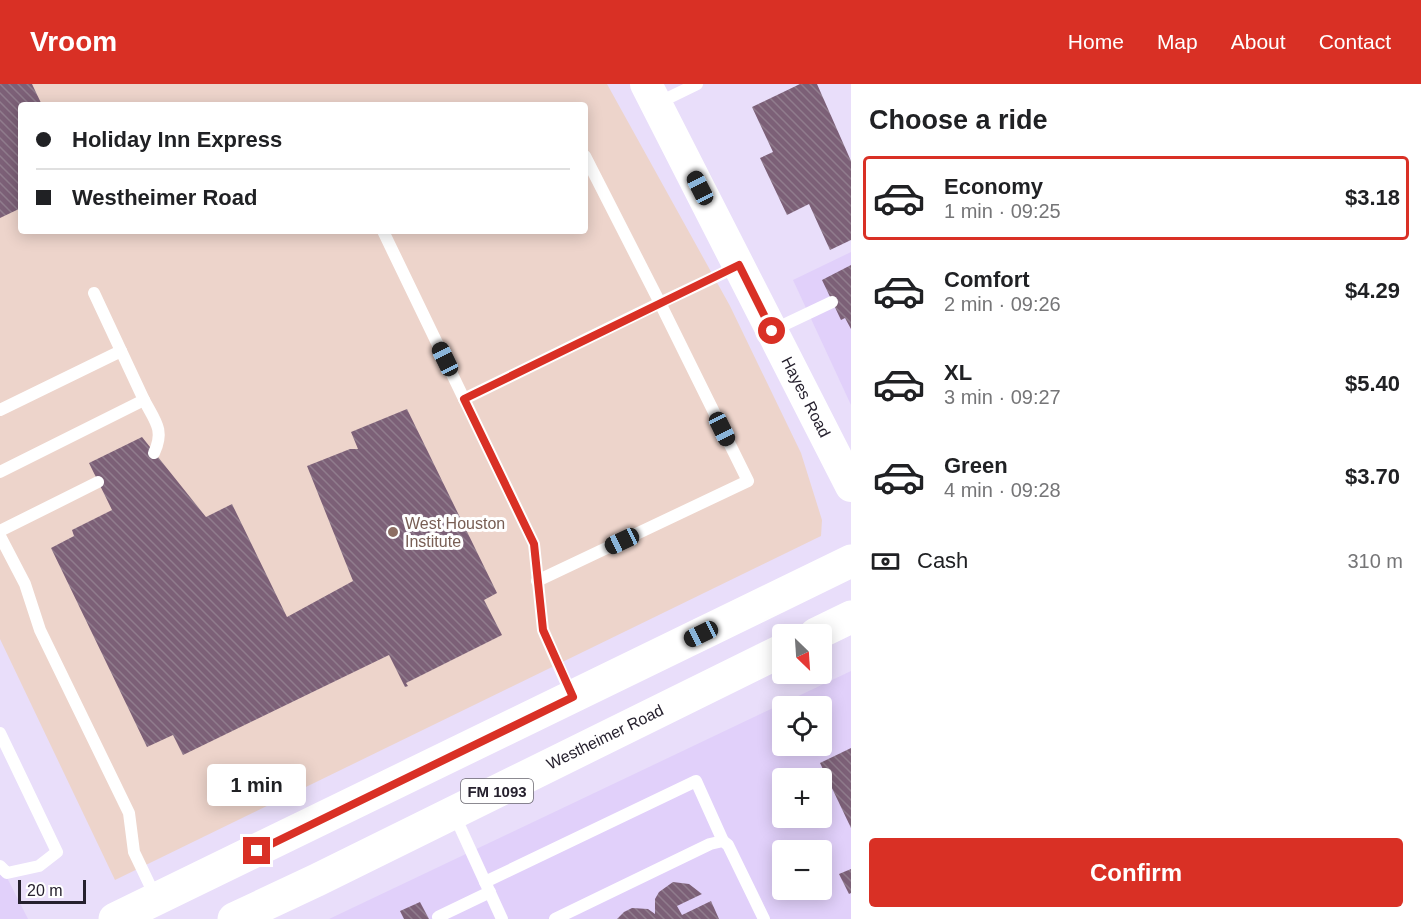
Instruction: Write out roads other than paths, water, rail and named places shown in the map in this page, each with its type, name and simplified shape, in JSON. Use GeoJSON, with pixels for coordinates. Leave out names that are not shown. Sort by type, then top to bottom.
{"type":"FeatureCollection","features":[{"type":"Feature","properties":{"kind":"main road"},"geometry":{"type":"LineString","coordinates":[[115,919],[851,561]]}},
{"type":"Feature","properties":{"kind":"main road"},"geometry":{"type":"LineString","coordinates":[[832,626],[851,617]]}},
{"type":"Feature","properties":{"kind":"main road","name":"Westheimer Road"},"geometry":{"type":"LineString","coordinates":[[234,919],[772,655]]}},
{"type":"Feature","properties":{"kind":"street","name":"Hayes Road"},"geometry":{"type":"LineString","coordinates":[[651,94],[851,486]]}},
{"type":"Feature","properties":{"kind":"lane"},"geometry":{"type":"LineString","coordinates":[[651,94],[697,84]]}},
{"type":"Feature","properties":{"kind":"lane"},"geometry":{"type":"LineString","coordinates":[[537,581],[748,481],[588,162]]}},
{"type":"Feature","properties":{"kind":"lane"},"geometry":{"type":"LineString","coordinates":[[384,234],[534,544],[543,630],[573,697]]}},
{"type":"Feature","properties":{"kind":"lane"},"geometry":{"type":"LineString","coordinates":[[464,399],[739,265]]}},
{"type":"Feature","properties":{"kind":"lane"},"geometry":{"type":"LineString","coordinates":[[94,292],[159,434],[160,440],[154,453]]}},
{"type":"Feature","properties":{"kind":"lane"},"geometry":{"type":"LineString","coordinates":[[772,331],[832,302]]}},
{"type":"Feature","properties":{"kind":"lane"},"geometry":{"type":"LineString","coordinates":[[0,410],[122,351]]}},
{"type":"Feature","properties":{"kind":"lane"},"geometry":{"type":"LineString","coordinates":[[0,472],[144,400]]}},
{"type":"Feature","properties":{"kind":"lane"},"geometry":{"type":"LineString","coordinates":[[0,531],[99,482]]}},
{"type":"Feature","properties":{"kind":"lane"},"geometry":{"type":"LineString","coordinates":[[0,536],[25,584],[40,630],[129,813],[134,852],[157,899]]}},
{"type":"Feature","properties":{"kind":"lane"},"geometry":{"type":"LineString","coordinates":[[0,733],[57,852],[39,866],[7,873],[0,866]]}},
{"type":"Feature","properties":{"kind":"lane"},"geometry":{"type":"LineString","coordinates":[[439,919],[438,917],[487,887],[696,781],[723,842],[728,845],[764,919]]}},
{"type":"Feature","properties":{"kind":"lane"},"geometry":{"type":"LineString","coordinates":[[453,813],[502,919]]}},
{"type":"Feature","properties":{"kind":"lane"},"geometry":{"type":"LineString","coordinates":[[555,919],[710,844],[723,842]]}},
{"type":"Feature","properties":{"kind":"place","name":"West Houston Institute"},"geometry":{"type":"Point","coordinates":[393,532]}}]}
